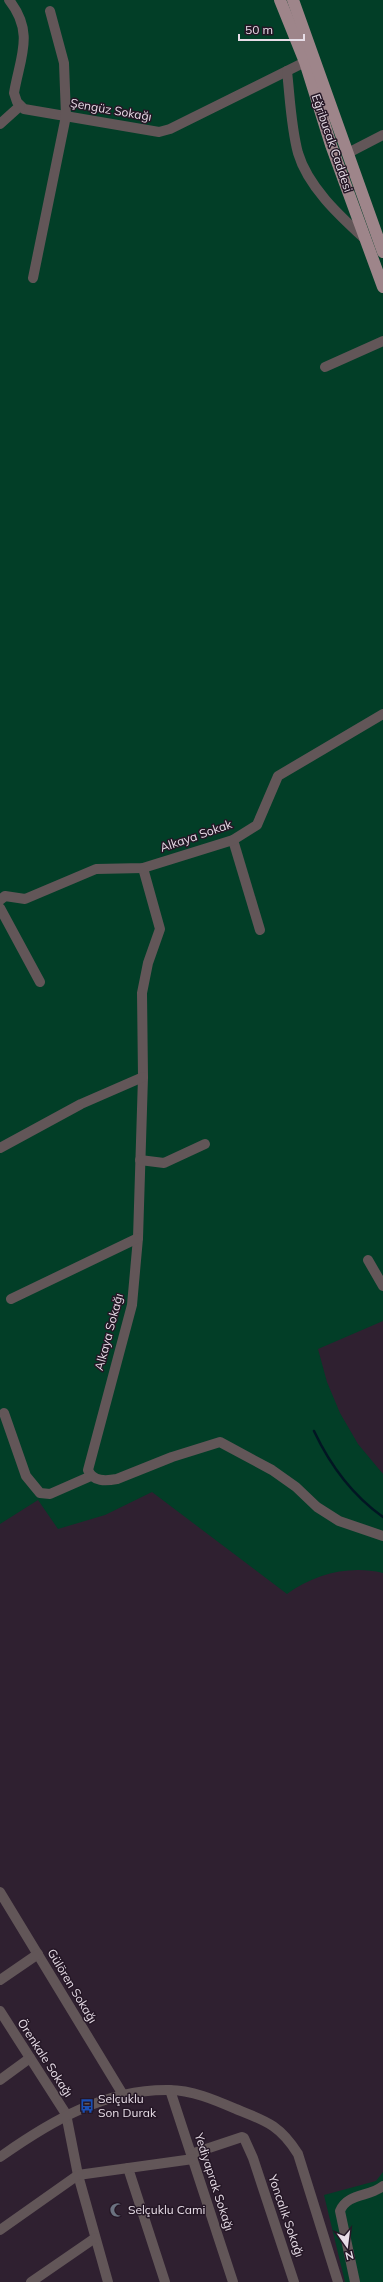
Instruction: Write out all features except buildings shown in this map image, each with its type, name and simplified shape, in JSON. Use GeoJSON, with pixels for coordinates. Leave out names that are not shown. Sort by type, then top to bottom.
{"type":"FeatureCollection","features":[{"type":"Feature","properties":{"kind":"main road","name":"Eğribucak Caddesi"},"geometry":{"type":"LineString","coordinates":[[280,0],[305,62],[331,145],[383,287]]}},
{"type":"Feature","properties":{"kind":"main road","name":"Eğribucak Caddesi"},"geometry":{"type":"LineString","coordinates":[[295,1],[383,252]]}},
{"type":"Feature","properties":{"kind":"street"},"geometry":{"type":"LineString","coordinates":[[0,124],[20,106],[14,94],[25,38],[23,24],[16,9],[9,0]]}},
{"type":"Feature","properties":{"kind":"street"},"geometry":{"type":"LineString","coordinates":[[33,278],[66,116],[64,63],[50,11]]}},
{"type":"Feature","properties":{"kind":"street","name":"Şengüz Sokağı"},"geometry":{"type":"LineString","coordinates":[[20,106],[24,109],[159,132],[170,129],[305,62]]}},
{"type":"Feature","properties":{"kind":"street"},"geometry":{"type":"LineString","coordinates":[[287,71],[298,154],[311,180],[336,212],[366,241]]}},
{"type":"Feature","properties":{"kind":"street"},"geometry":{"type":"LineString","coordinates":[[348,153],[383,135]]}},
{"type":"Feature","properties":{"kind":"street"},"geometry":{"type":"LineString","coordinates":[[325,367],[383,341]]}},
{"type":"Feature","properties":{"kind":"street","name":"Alkaya Sokak"},"geometry":{"type":"LineString","coordinates":[[0,900],[3,896],[16,899],[33,896],[96,869],[143,868],[233,840],[257,825],[278,776],[383,714]]}},
{"type":"Feature","properties":{"kind":"street"},"geometry":{"type":"LineString","coordinates":[[233,840],[260,930]]}},
{"type":"Feature","properties":{"kind":"street","name":"Alkaya Sokağı"},"geometry":{"type":"LineString","coordinates":[[91,1476],[88,1470],[88,1463],[132,1305],[138,1238],[143,1077],[142,993],[148,962],[160,929],[143,868]]}},
{"type":"Feature","properties":{"kind":"street"},"geometry":{"type":"LineString","coordinates":[[0,908],[40,982]]}},
{"type":"Feature","properties":{"kind":"street"},"geometry":{"type":"LineString","coordinates":[[0,1148],[81,1104],[143,1077]]}},
{"type":"Feature","properties":{"kind":"street"},"geometry":{"type":"LineString","coordinates":[[140,1160],[164,1163],[205,1144]]}},
{"type":"Feature","properties":{"kind":"street"},"geometry":{"type":"LineString","coordinates":[[11,1299],[138,1238]]}},
{"type":"Feature","properties":{"kind":"street"},"geometry":{"type":"LineString","coordinates":[[368,1260],[383,1286]]}},
{"type":"Feature","properties":{"kind":"street"},"geometry":{"type":"LineString","coordinates":[[4,1413],[26,1476],[40,1493],[50,1494],[91,1476],[108,1481],[117,1479],[172,1457],[220,1442],[272,1470],[296,1487],[317,1507],[339,1521],[383,1536]]}},
{"type":"Feature","properties":{"kind":"street","name":"Gülören Sokağı"},"geometry":{"type":"LineString","coordinates":[[0,1892],[122,2093]]}},
{"type":"Feature","properties":{"kind":"street"},"geometry":{"type":"LineString","coordinates":[[0,1980],[38,1954]]}},
{"type":"Feature","properties":{"kind":"street","name":"Örenkale Sokağı"},"geometry":{"type":"LineString","coordinates":[[0,2011],[66,2114],[78,2175],[108,2282]]}},
{"type":"Feature","properties":{"kind":"street"},"geometry":{"type":"LineString","coordinates":[[0,2080],[30,2058]]}},
{"type":"Feature","properties":{"kind":"street"},"geometry":{"type":"LineString","coordinates":[[0,2157],[36,2132],[66,2114],[122,2093],[170,2090],[207,2097],[273,2125],[288,2138],[298,2154],[336,2281],[355,2280],[340,2211],[349,2200],[378,2190],[383,2186]]}},
{"type":"Feature","properties":{"kind":"street","name":"Yediyaprak Sokağı"},"geometry":{"type":"LineString","coordinates":[[170,2090],[233,2282]]}},
{"type":"Feature","properties":{"kind":"street","name":"Yoncalık Sokağı"},"geometry":{"type":"LineString","coordinates":[[192,2156],[242,2137],[252,2158],[294,2282]]}},
{"type":"Feature","properties":{"kind":"street"},"geometry":{"type":"LineString","coordinates":[[0,2230],[78,2175],[128,2168],[192,2156]]}},
{"type":"Feature","properties":{"kind":"street"},"geometry":{"type":"LineString","coordinates":[[128,2168],[165,2282]]}},
{"type":"Feature","properties":{"kind":"street"},"geometry":{"type":"LineString","coordinates":[[31,2282],[95,2238]]}},
{"type":"Feature","properties":{"kind":"green space"},"geometry":{"type":"Polygon","coordinates":[[[0,0],[383,0],[383,1321],[318,1349],[327,1382],[340,1413],[358,1444],[383,1474],[383,1573],[358,1570],[333,1573],[309,1581],[287,1594],[152,1492],[105,1515],[58,1529],[38,1500],[0,1524],[0,0]]]}},
{"type":"Feature","properties":{"kind":"green space"},"geometry":{"type":"Polygon","coordinates":[[[383,2172],[383,2282],[345,2282],[324,2195],[376,2181],[383,2172]]]}},
{"type":"Feature","properties":{"kind":"waterway"},"geometry":{"type":"LineString","coordinates":[[314,1431],[327,1456],[343,1478],[361,1499],[383,1517]]}},
{"type":"Feature","properties":{"kind":"place","name":"Selçuklu Son Durak"},"geometry":{"type":"Point","coordinates":[87,2106]}},
{"type":"Feature","properties":{"kind":"place","name":"Selçuklu Cami"},"geometry":{"type":"Point","coordinates":[117,2210]}}]}
